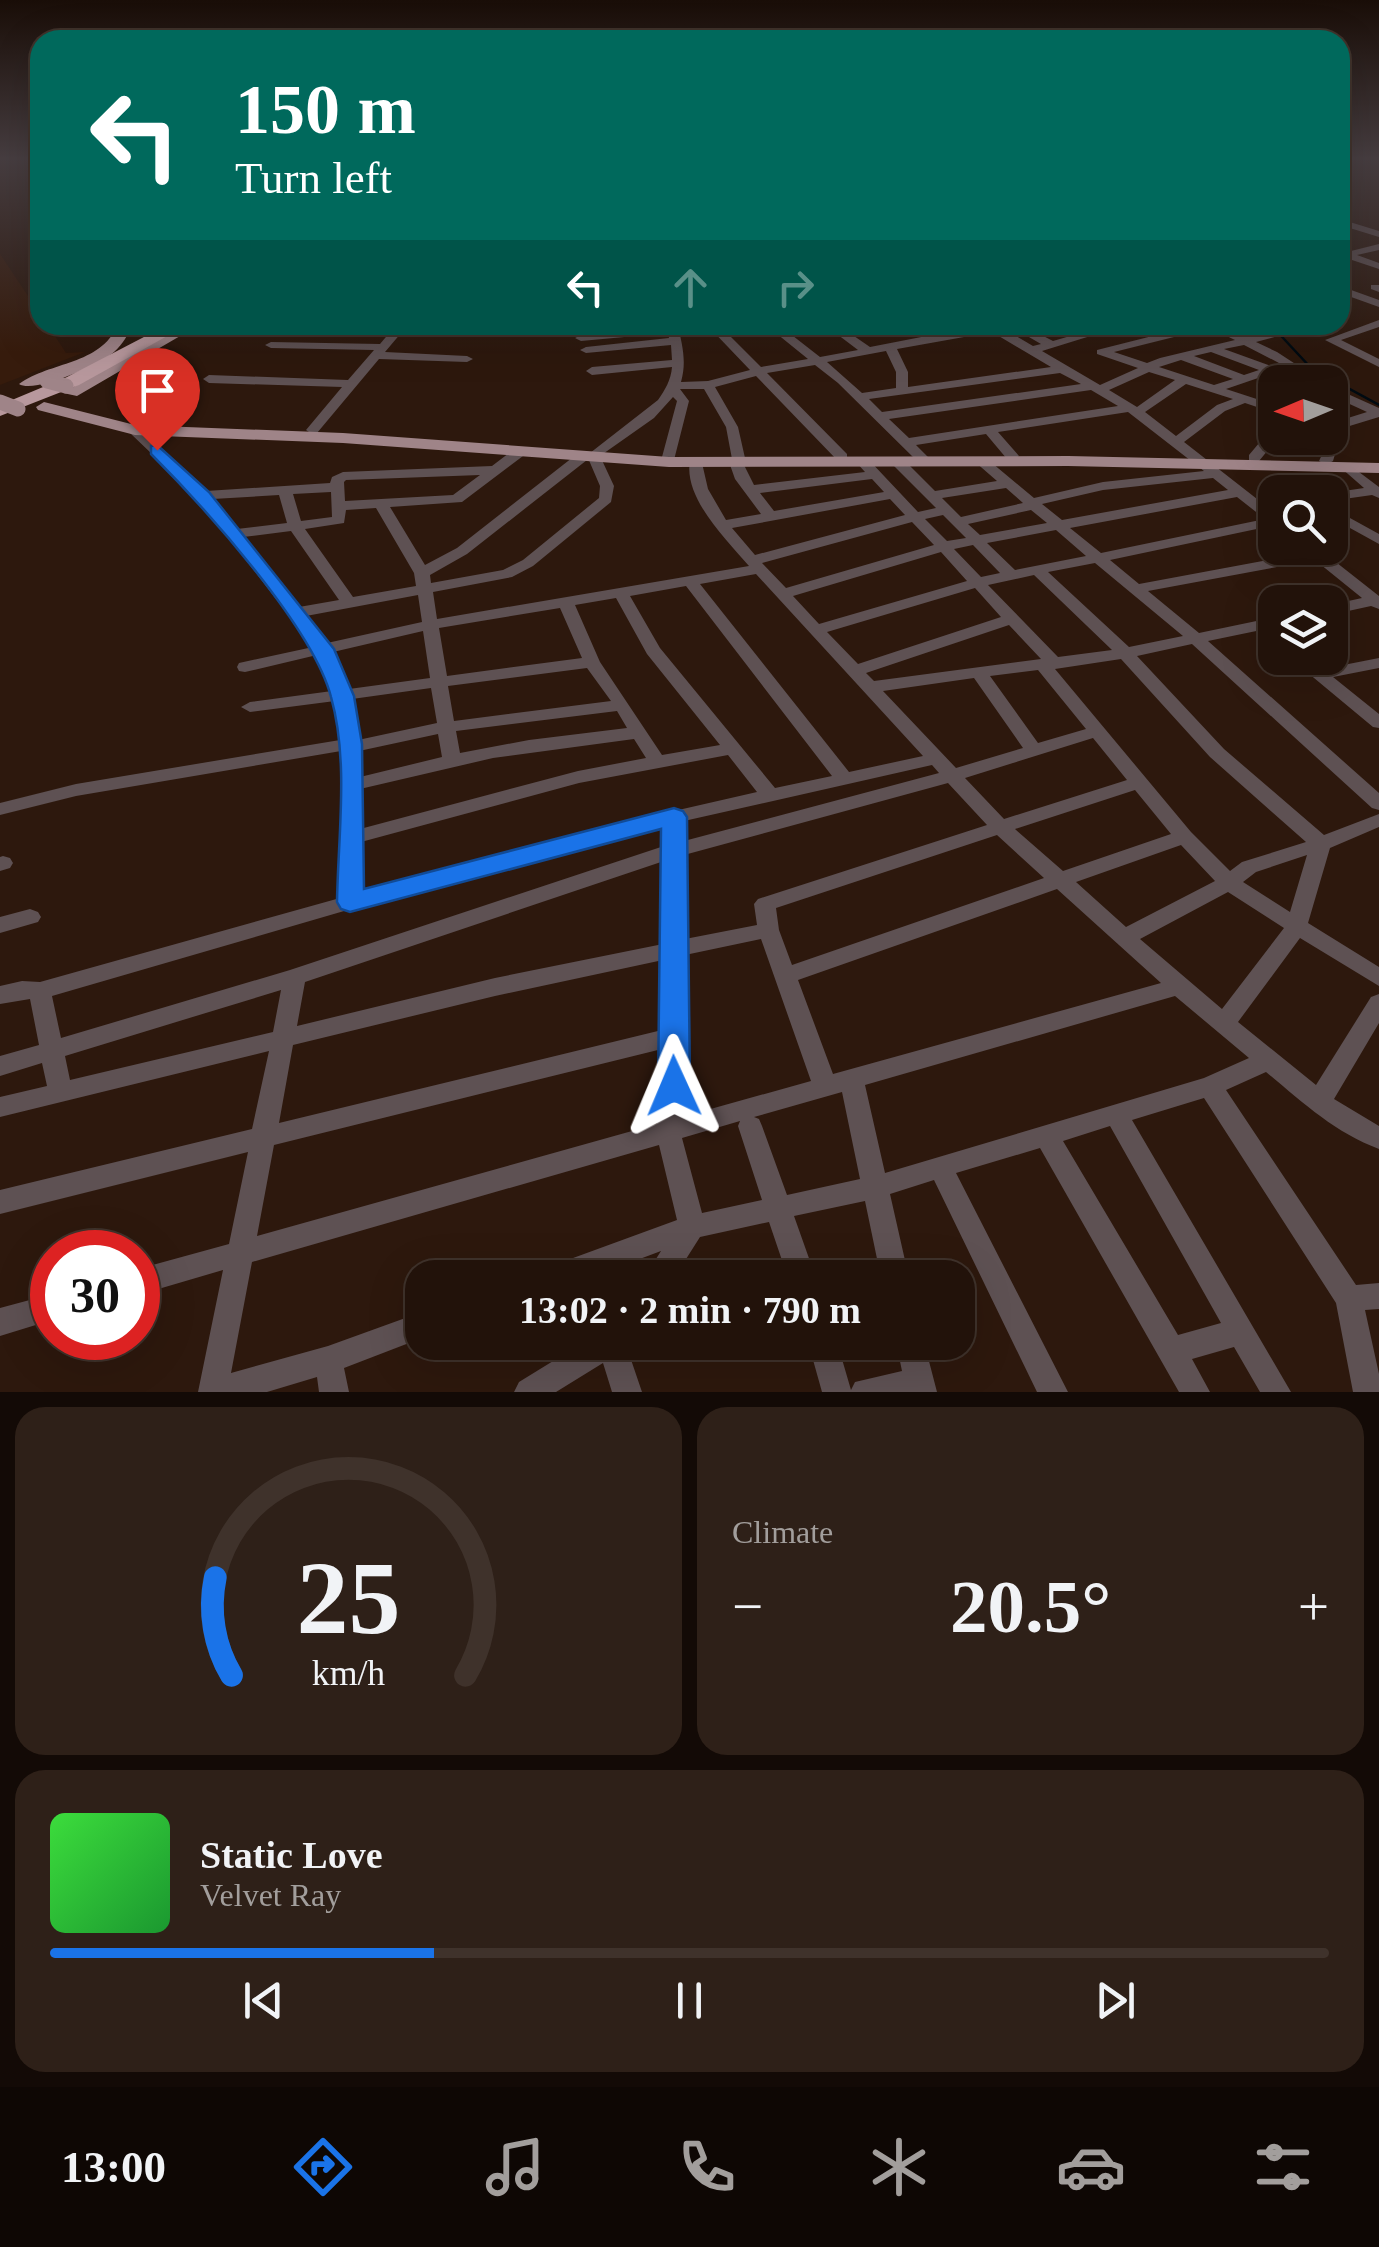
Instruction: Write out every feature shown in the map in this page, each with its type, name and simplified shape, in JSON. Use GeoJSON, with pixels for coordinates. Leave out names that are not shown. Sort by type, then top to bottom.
{"type":"FeatureCollection","features":[{"type":"Feature","properties":{"kind":"highway"},"geometry":{"type":"LineString","coordinates":[[0,418],[10,403],[147,335]]}},
{"type":"Feature","properties":{"kind":"highway"},"geometry":{"type":"LineString","coordinates":[[10,403],[73,380],[161,335]]}},
{"type":"Feature","properties":{"kind":"main road"},"geometry":{"type":"LineString","coordinates":[[10,403],[26,384],[68,370],[112,347],[123,335]]}},
{"type":"Feature","properties":{"kind":"main road"},"geometry":{"type":"LineString","coordinates":[[10,403],[68,392],[173,335]]}},
{"type":"Feature","properties":{"kind":"main road"},"geometry":{"type":"LineString","coordinates":[[26,384],[46,382],[68,392],[98,414],[123,420],[312,430],[591,456],[868,469],[898,462],[981,461],[1379,466]]}},
{"type":"Feature","properties":{"kind":"main road"},"geometry":{"type":"LineString","coordinates":[[10,403],[135,430],[343,438],[518,453],[695,462],[842,456],[1012,456],[1205,464],[1254,458],[1379,466]]}},
{"type":"Feature","properties":{"kind":"street"},"geometry":{"type":"LineString","coordinates":[[1350,225],[1379,234]]}},
{"type":"Feature","properties":{"kind":"street"},"geometry":{"type":"LineString","coordinates":[[1350,253],[1379,247]]}},
{"type":"Feature","properties":{"kind":"street"},"geometry":{"type":"LineString","coordinates":[[1350,257],[1379,266]]}},
{"type":"Feature","properties":{"kind":"street"},"geometry":{"type":"LineString","coordinates":[[1350,294],[1379,304]]}},
{"type":"Feature","properties":{"kind":"street"},"geometry":{"type":"LineString","coordinates":[[1350,333],[1379,322]]}},
{"type":"Feature","properties":{"kind":"street"},"geometry":{"type":"LineString","coordinates":[[1350,324],[1379,335]]}},
{"type":"Feature","properties":{"kind":"street"},"geometry":{"type":"LineString","coordinates":[[312,430],[393,335]]}},
{"type":"Feature","properties":{"kind":"street"},"geometry":{"type":"LineString","coordinates":[[583,344],[646,335]]}},
{"type":"Feature","properties":{"kind":"street"},"geometry":{"type":"LineString","coordinates":[[424,582],[661,408],[675,388],[678,363],[674,335]]}},
{"type":"Feature","properties":{"kind":"street"},"geometry":{"type":"LineString","coordinates":[[723,335],[842,456]]}},
{"type":"Feature","properties":{"kind":"street"},"geometry":{"type":"LineString","coordinates":[[784,335],[859,397],[921,457]]}},
{"type":"Feature","properties":{"kind":"street"},"geometry":{"type":"LineString","coordinates":[[846,335],[868,351]]}},
{"type":"Feature","properties":{"kind":"street"},"geometry":{"type":"LineString","coordinates":[[933,335],[938,338]]}},
{"type":"Feature","properties":{"kind":"street"},"geometry":{"type":"LineString","coordinates":[[675,388],[708,386],[951,335]]}},
{"type":"Feature","properties":{"kind":"street"},"geometry":{"type":"LineString","coordinates":[[1006,335],[1134,410],[1258,501]]}},
{"type":"Feature","properties":{"kind":"street"},"geometry":{"type":"LineString","coordinates":[[1033,335],[1050,344]]}},
{"type":"Feature","properties":{"kind":"street"},"geometry":{"type":"LineString","coordinates":[[1032,350],[1083,335]]}},
{"type":"Feature","properties":{"kind":"street"},"geometry":{"type":"LineString","coordinates":[[1170,335],[1101,352],[1258,403]]}},
{"type":"Feature","properties":{"kind":"street"},"geometry":{"type":"LineString","coordinates":[[1232,335],[1288,364]]}},
{"type":"Feature","properties":{"kind":"street"},"geometry":{"type":"LineString","coordinates":[[880,416],[1097,388],[1123,382],[1144,367],[1268,335]]}},
{"type":"Feature","properties":{"kind":"street"},"geometry":{"type":"LineString","coordinates":[[1345,335],[1332,341],[1379,362]]}},
{"type":"Feature","properties":{"kind":"street"},"geometry":{"type":"LineString","coordinates":[[271,345],[467,359]]}},
{"type":"Feature","properties":{"kind":"street"},"geometry":{"type":"LineString","coordinates":[[890,347],[902,372],[902,389]]}},
{"type":"Feature","properties":{"kind":"street"},"geometry":{"type":"LineString","coordinates":[[1212,349],[1258,365]]}},
{"type":"Feature","properties":{"kind":"street"},"geometry":{"type":"LineString","coordinates":[[1182,356],[1242,378]]}},
{"type":"Feature","properties":{"kind":"street"},"geometry":{"type":"LineString","coordinates":[[592,371],[678,363]]}},
{"type":"Feature","properties":{"kind":"street"},"geometry":{"type":"LineString","coordinates":[[1284,365],[1288,364]]}},
{"type":"Feature","properties":{"kind":"street"},"geometry":{"type":"LineString","coordinates":[[859,397],[1060,369]]}},
{"type":"Feature","properties":{"kind":"street"},"geometry":{"type":"LineString","coordinates":[[1214,389],[1258,372]]}},
{"type":"Feature","properties":{"kind":"street"},"geometry":{"type":"LineString","coordinates":[[210,379],[352,384]]}},
{"type":"Feature","properties":{"kind":"street"},"geometry":{"type":"LineString","coordinates":[[906,442],[1134,410],[1184,380]]}},
{"type":"Feature","properties":{"kind":"street"},"geometry":{"type":"LineString","coordinates":[[708,386],[732,427],[737,460],[750,490],[772,518]]}},
{"type":"Feature","properties":{"kind":"street"},"geometry":{"type":"LineString","coordinates":[[669,457],[682,397],[675,388]]}},
{"type":"Feature","properties":{"kind":"street"},"geometry":{"type":"LineString","coordinates":[[1348,398],[1378,408]]}},
{"type":"Feature","properties":{"kind":"street"},"geometry":{"type":"LineString","coordinates":[[1176,442],[1221,408],[1245,399]]}},
{"type":"Feature","properties":{"kind":"street"},"geometry":{"type":"LineString","coordinates":[[661,408],[679,410]]}},
{"type":"Feature","properties":{"kind":"street"},"geometry":{"type":"LineString","coordinates":[[1326,460],[1328,449],[1338,436],[1338,426],[1378,408]]}},
{"type":"Feature","properties":{"kind":"street"},"geometry":{"type":"LineString","coordinates":[[989,429],[1012,456]]}},
{"type":"Feature","properties":{"kind":"street"},"geometry":{"type":"LineString","coordinates":[[135,430],[203,496],[323,649],[343,696],[350,745],[350,902]]}},
{"type":"Feature","properties":{"kind":"street"},"geometry":{"type":"LineString","coordinates":[[341,506],[457,500],[518,453]]}},
{"type":"Feature","properties":{"kind":"street"},"geometry":{"type":"LineString","coordinates":[[1254,458],[1258,453]]}},
{"type":"Feature","properties":{"kind":"street"},"geometry":{"type":"LineString","coordinates":[[295,613],[424,582],[507,574],[528,563],[606,499],[609,491],[591,456]]}},
{"type":"Feature","properties":{"kind":"street"},"geometry":{"type":"LineString","coordinates":[[981,461],[1196,639],[1379,804]]}},
{"type":"Feature","properties":{"kind":"street"},"geometry":{"type":"LineString","coordinates":[[695,462],[695,474],[723,525],[756,565],[999,826],[1179,986],[1318,1102],[1379,1138]]}},
{"type":"Feature","properties":{"kind":"street"},"geometry":{"type":"LineString","coordinates":[[898,462],[1013,577]]}},
{"type":"Feature","properties":{"kind":"street"},"geometry":{"type":"LineString","coordinates":[[245,668],[429,625],[690,582],[915,516],[953,516],[1032,504],[1205,464]]}},
{"type":"Feature","properties":{"kind":"street"},"geometry":{"type":"LineString","coordinates":[[1346,466],[1377,493]]}},
{"type":"Feature","properties":{"kind":"street"},"geometry":{"type":"LineString","coordinates":[[750,490],[868,469],[980,582],[1184,837],[1229,883],[1378,976]]}},
{"type":"Feature","properties":{"kind":"street"},"geometry":{"type":"LineString","coordinates":[[230,534],[336,522],[341,506],[338,478],[344,476],[497,470]]}},
{"type":"Feature","properties":{"kind":"street"},"geometry":{"type":"LineString","coordinates":[[930,496],[1006,484]]}},
{"type":"Feature","properties":{"kind":"street"},"geometry":{"type":"LineString","coordinates":[[203,496],[338,487]]}},
{"type":"Feature","properties":{"kind":"street"},"geometry":{"type":"LineString","coordinates":[[285,492],[295,526],[348,601]]}},
{"type":"Feature","properties":{"kind":"street"},"geometry":{"type":"LineString","coordinates":[[783,594],[978,538],[1241,492]]}},
{"type":"Feature","properties":{"kind":"street"},"geometry":{"type":"LineString","coordinates":[[1348,495],[1377,493]]}},
{"type":"Feature","properties":{"kind":"street"},"geometry":{"type":"LineString","coordinates":[[723,525],[812,512],[894,494]]}},
{"type":"Feature","properties":{"kind":"street"},"geometry":{"type":"LineString","coordinates":[[380,503],[424,582],[452,758]]}},
{"type":"Feature","properties":{"kind":"street"},"geometry":{"type":"LineString","coordinates":[[812,512],[843,535]]}},
{"type":"Feature","properties":{"kind":"street"},"geometry":{"type":"LineString","coordinates":[[1348,522],[1379,540]]}},
{"type":"Feature","properties":{"kind":"street"},"geometry":{"type":"LineString","coordinates":[[815,630],[980,582],[1258,524]]}},
{"type":"Feature","properties":{"kind":"street"},"geometry":{"type":"LineString","coordinates":[[1136,589],[1258,563]]}},
{"type":"Feature","properties":{"kind":"street"},"geometry":{"type":"LineString","coordinates":[[1331,565],[1377,602]]}},
{"type":"Feature","properties":{"kind":"street"},"geometry":{"type":"LineString","coordinates":[[1039,572],[1125,653],[1217,753],[1321,844]]}},
{"type":"Feature","properties":{"kind":"street"},"geometry":{"type":"LineString","coordinates":[[690,582],[845,778]]}},
{"type":"Feature","properties":{"kind":"street"},"geometry":{"type":"LineString","coordinates":[[622,594],[653,650],[770,795]]}},
{"type":"Feature","properties":{"kind":"street"},"geometry":{"type":"LineString","coordinates":[[1348,607],[1377,602]]}},
{"type":"Feature","properties":{"kind":"street"},"geometry":{"type":"LineString","coordinates":[[566,603],[592,662],[656,760]]}},
{"type":"Feature","properties":{"kind":"street"},"geometry":{"type":"LineString","coordinates":[[863,679],[1010,618]]}},
{"type":"Feature","properties":{"kind":"street"},"geometry":{"type":"LineString","coordinates":[[863,679],[979,674],[1125,653],[1258,626]]}},
{"type":"Feature","properties":{"kind":"street"},"geometry":{"type":"LineString","coordinates":[[250,707],[592,662]]}},
{"type":"Feature","properties":{"kind":"street"},"geometry":{"type":"LineString","coordinates":[[1348,669],[1379,663]]}},
{"type":"Feature","properties":{"kind":"street"},"geometry":{"type":"LineString","coordinates":[[979,674],[1032,748]]}},
{"type":"Feature","properties":{"kind":"street"},"geometry":{"type":"LineString","coordinates":[[1320,675],[1379,723]]}},
{"type":"Feature","properties":{"kind":"street"},"geometry":{"type":"LineString","coordinates":[[0,809],[76,790],[446,727],[622,705]]}},
{"type":"Feature","properties":{"kind":"street"},"geometry":{"type":"LineString","coordinates":[[0,1066],[295,977],[672,851],[950,776],[1097,731]]}},
{"type":"Feature","properties":{"kind":"street"},"geometry":{"type":"LineString","coordinates":[[350,786],[452,758],[568,738],[639,733]]}},
{"type":"Feature","properties":{"kind":"street"},"geometry":{"type":"LineString","coordinates":[[350,838],[578,776],[733,748]]}},
{"type":"Feature","properties":{"kind":"street"},"geometry":{"type":"LineString","coordinates":[[0,995],[40,991],[350,902],[674,817],[934,759]]}},
{"type":"Feature","properties":{"kind":"street"},"geometry":{"type":"LineString","coordinates":[[825,1084],[788,975],[768,930],[764,912],[770,902],[1139,782]]}},
{"type":"Feature","properties":{"kind":"street"},"geometry":{"type":"LineString","coordinates":[[670,1260],[692,1227],[668,1132],[674,1086],[674,817]]}},
{"type":"Feature","properties":{"kind":"street"},"geometry":{"type":"LineString","coordinates":[[1125,937],[1229,883],[1249,867],[1379,820]]}},
{"type":"Feature","properties":{"kind":"street"},"geometry":{"type":"LineString","coordinates":[[788,975],[1184,837]]}},
{"type":"Feature","properties":{"kind":"street"},"geometry":{"type":"LineString","coordinates":[[1224,1023],[1296,928],[1321,844]]}},
{"type":"Feature","properties":{"kind":"street"},"geometry":{"type":"LineString","coordinates":[[0,926],[30,917]]}},
{"type":"Feature","properties":{"kind":"street"},"geometry":{"type":"LineString","coordinates":[[0,1107],[672,948],[768,930]]}},
{"type":"Feature","properties":{"kind":"street"},"geometry":{"type":"LineString","coordinates":[[295,977],[215,1392],[328,1360],[405,1331]]}},
{"type":"Feature","properties":{"kind":"street"},"geometry":{"type":"LineString","coordinates":[[160,1276],[1179,986]]}},
{"type":"Feature","properties":{"kind":"street"},"geometry":{"type":"LineString","coordinates":[[40,991],[60,1092]]}},
{"type":"Feature","properties":{"kind":"street"},"geometry":{"type":"LineString","coordinates":[[1318,1102],[1379,1003]]}},
{"type":"Feature","properties":{"kind":"street"},"geometry":{"type":"LineString","coordinates":[[0,1202],[673,1037]]}},
{"type":"Feature","properties":{"kind":"street"},"geometry":{"type":"LineString","coordinates":[[602,1260],[692,1227],[875,1187],[940,1168],[1210,1086],[1270,1059]]}},
{"type":"Feature","properties":{"kind":"street"},"geometry":{"type":"LineString","coordinates":[[852,1076],[892,1260]]}},
{"type":"Feature","properties":{"kind":"street"},"geometry":{"type":"LineString","coordinates":[[1210,1086],[1364,1298],[1368,1392]]}},
{"type":"Feature","properties":{"kind":"street"},"geometry":{"type":"LineString","coordinates":[[1116,1114],[1276,1392]]}},
{"type":"Feature","properties":{"kind":"street"},"geometry":{"type":"LineString","coordinates":[[750,1126],[796,1260]]}},
{"type":"Feature","properties":{"kind":"street"},"geometry":{"type":"LineString","coordinates":[[1046,1135],[1195,1392]]}},
{"type":"Feature","properties":{"kind":"street"},"geometry":{"type":"LineString","coordinates":[[940,1168],[1053,1392]]}},
{"type":"Feature","properties":{"kind":"street"},"geometry":{"type":"LineString","coordinates":[[0,1322],[30,1313]]}},
{"type":"Feature","properties":{"kind":"street"},"geometry":{"type":"LineString","coordinates":[[1171,1351],[1241,1331]]}},
{"type":"Feature","properties":{"kind":"street"},"geometry":{"type":"LineString","coordinates":[[328,1360],[334,1392]]}},
{"type":"Feature","properties":{"kind":"street"},"geometry":{"type":"LineString","coordinates":[[529,1392],[583,1360]]}},
{"type":"Feature","properties":{"kind":"street"},"geometry":{"type":"LineString","coordinates":[[617,1360],[628,1392]]}},
{"type":"Feature","properties":{"kind":"street"},"geometry":{"type":"LineString","coordinates":[[827,1360],[837,1392]]}},
{"type":"Feature","properties":{"kind":"street"},"geometry":{"type":"LineString","coordinates":[[865,1392],[920,1387],[914,1360]]}},
{"type":"Feature","properties":{"kind":"shaded area"},"geometry":{"type":"Polygon","coordinates":[[[0,254],[30,299],[30,335],[54,335],[66,353],[85,352],[0,385],[0,254]]]}},
{"type":"Feature","properties":{"kind":"waterway"},"geometry":{"type":"LineString","coordinates":[[1280,335],[1311,368],[1379,405]]}},
{"type":"Feature","properties":{"kind":"route"},"geometry":{"type":"LineString","coordinates":[[157,450],[203,496],[270,580],[323,649],[333,672],[343,696],[350,744],[350,902],[674,817],[674,1086]]}}]}
